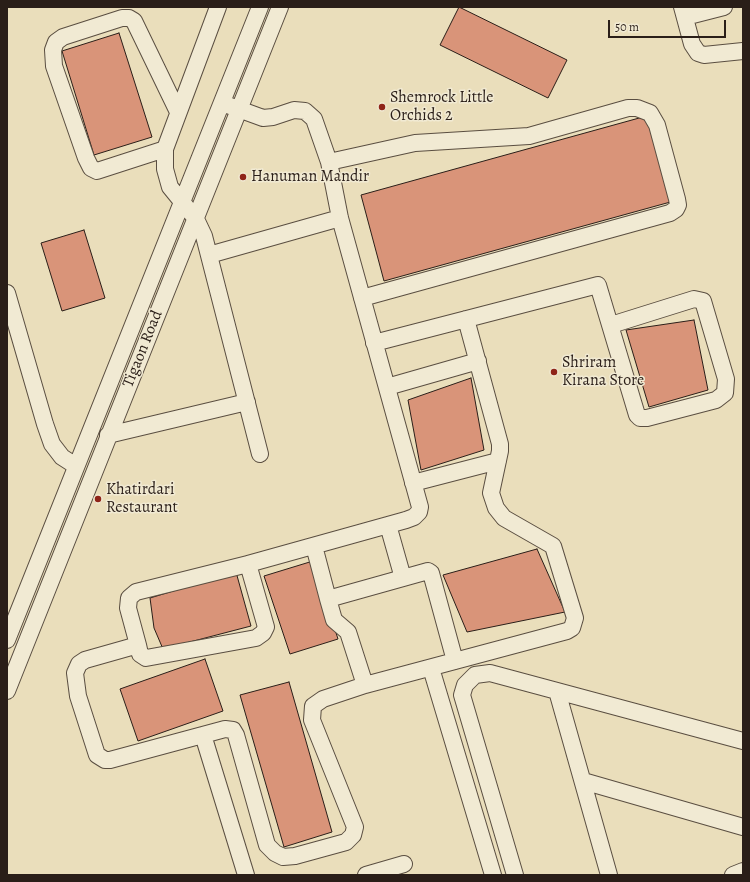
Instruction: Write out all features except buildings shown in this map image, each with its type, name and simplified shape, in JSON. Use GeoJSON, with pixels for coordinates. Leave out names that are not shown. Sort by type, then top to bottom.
{"type":"FeatureCollection","features":[{"type":"Feature","properties":{"kind":"street"},"geometry":{"type":"LineString","coordinates":[[218,7],[165,149],[165,169],[170,187],[201,227],[260,454]]}},
{"type":"Feature","properties":{"kind":"street","name":"Tigaon Road"},"geometry":{"type":"LineString","coordinates":[[7,640],[260,7]]}},
{"type":"Feature","properties":{"kind":"street","name":"Tigaon Road"},"geometry":{"type":"LineString","coordinates":[[7,691],[108,434],[196,219],[280,7]]}},
{"type":"Feature","properties":{"kind":"street"},"geometry":{"type":"LineString","coordinates":[[724,7],[683,12],[692,44],[698,53],[704,55],[743,51]]}},
{"type":"Feature","properties":{"kind":"street"},"geometry":{"type":"LineString","coordinates":[[165,149],[97,171],[91,168],[86,158],[54,66],[53,50],[56,42],[63,37],[122,18],[129,18],[134,21],[178,112]]}},
{"type":"Feature","properties":{"kind":"street"},"geometry":{"type":"LineString","coordinates":[[222,103],[263,118],[273,117],[294,110],[305,111],[314,119],[329,162],[340,218],[420,507],[419,512],[414,517],[388,525],[248,564],[136,592],[129,598],[128,608],[140,654],[146,658],[256,638],[266,627],[248,564]]}},
{"type":"Feature","properties":{"kind":"street"},"geometry":{"type":"LineString","coordinates":[[329,162],[415,143],[529,136],[628,108],[637,108],[650,113],[657,125],[677,199],[678,205],[676,209],[670,213],[362,298]]}},
{"type":"Feature","properties":{"kind":"street"},"geometry":{"type":"LineString","coordinates":[[209,255],[340,218]]}},
{"type":"Feature","properties":{"kind":"street"},"geometry":{"type":"LineString","coordinates":[[374,343],[594,284],[598,285],[600,288],[637,415],[640,418],[647,418],[716,400],[725,393],[726,379],[702,301],[694,299],[611,325]]}},
{"type":"Feature","properties":{"kind":"street"},"geometry":{"type":"LineString","coordinates":[[7,293],[52,444],[62,457],[76,466]]}},
{"type":"Feature","properties":{"kind":"street"},"geometry":{"type":"LineString","coordinates":[[138,645],[85,660],[79,664],[75,672],[78,696],[95,753],[102,759],[110,760],[229,729],[236,735],[267,845],[275,853],[283,857],[295,856],[346,842],[353,835],[355,827],[312,720],[313,706],[323,699],[365,685],[566,632],[572,628],[575,618],[553,546],[504,518],[496,508],[491,493],[500,452],[499,437],[466,319]]}},
{"type":"Feature","properties":{"kind":"street"},"geometry":{"type":"LineString","coordinates":[[387,387],[478,361]]}},
{"type":"Feature","properties":{"kind":"street"},"geometry":{"type":"LineString","coordinates":[[108,434],[247,402]]}},
{"type":"Feature","properties":{"kind":"street"},"geometry":{"type":"LineString","coordinates":[[414,483],[498,461]]}},
{"type":"Feature","properties":{"kind":"street"},"geometry":{"type":"LineString","coordinates":[[388,525],[403,578]]}},
{"type":"Feature","properties":{"kind":"street"},"geometry":{"type":"LineString","coordinates":[[314,546],[334,620],[348,632],[365,685]]}},
{"type":"Feature","properties":{"kind":"street"},"geometry":{"type":"LineString","coordinates":[[328,599],[428,571],[431,573],[456,661]]}},
{"type":"Feature","properties":{"kind":"street"},"geometry":{"type":"LineString","coordinates":[[431,668],[493,875]]}},
{"type":"Feature","properties":{"kind":"street"},"geometry":{"type":"LineString","coordinates":[[516,875],[462,695],[465,685],[475,675],[490,673],[743,741]]}},
{"type":"Feature","properties":{"kind":"street"},"geometry":{"type":"LineString","coordinates":[[557,691],[609,875]]}},
{"type":"Feature","properties":{"kind":"street"},"geometry":{"type":"LineString","coordinates":[[203,735],[246,875]]}},
{"type":"Feature","properties":{"kind":"street"},"geometry":{"type":"LineString","coordinates":[[583,781],[743,827]]}},
{"type":"Feature","properties":{"kind":"street"},"geometry":{"type":"LineString","coordinates":[[366,875],[404,864]]}},
{"type":"Feature","properties":{"kind":"street"},"geometry":{"type":"LineString","coordinates":[[732,875],[743,871]]}},
{"type":"Feature","properties":{"kind":"place","name":"Shemrock Little Orchids 2"},"geometry":{"type":"Point","coordinates":[382,107]}},
{"type":"Feature","properties":{"kind":"place","name":"Hanuman Mandir"},"geometry":{"type":"Point","coordinates":[243,177]}},
{"type":"Feature","properties":{"kind":"place","name":"Shriram Kirana Store"},"geometry":{"type":"Point","coordinates":[554,372]}},
{"type":"Feature","properties":{"kind":"place","name":"Khatirdari Restaurant"},"geometry":{"type":"Point","coordinates":[98,499]}}]}
